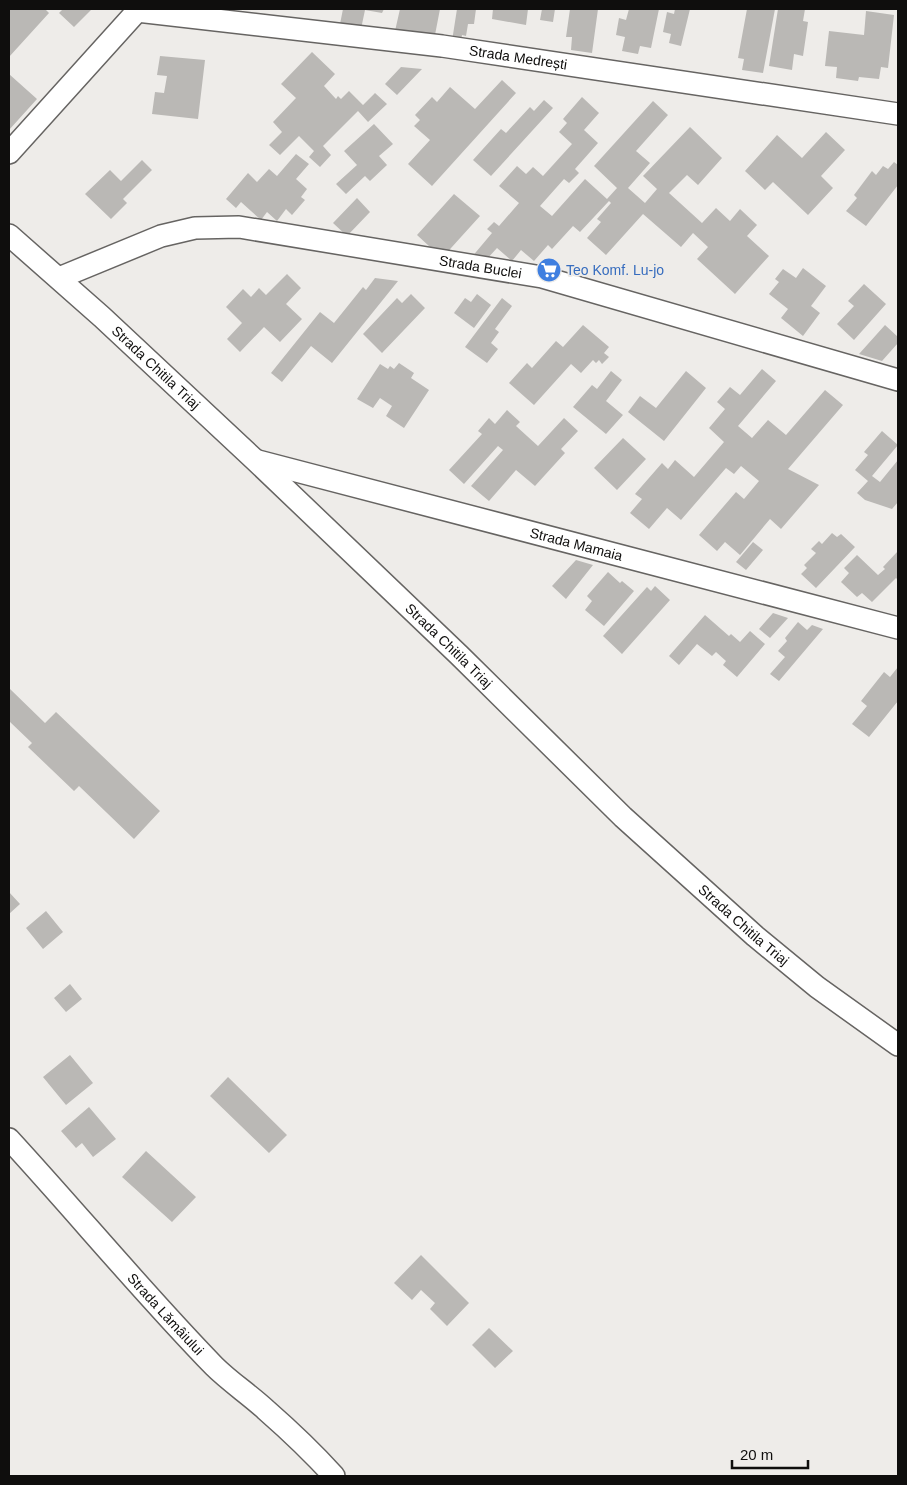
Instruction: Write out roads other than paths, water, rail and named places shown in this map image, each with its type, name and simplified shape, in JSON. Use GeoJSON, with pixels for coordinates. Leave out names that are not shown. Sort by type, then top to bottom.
{"type":"FeatureCollection","features":[{"type":"Feature","properties":{"kind":"street","name":"Strada Medrești"},"geometry":{"type":"LineString","coordinates":[[138,10],[442,46],[898,114]]}},
{"type":"Feature","properties":{"kind":"street"},"geometry":{"type":"LineString","coordinates":[[9,153],[138,10]]}},
{"type":"Feature","properties":{"kind":"street","name":"Strada Buclei"},"geometry":{"type":"LineString","coordinates":[[59,278],[160,236],[195,228],[239,227],[542,277],[898,380]]}},
{"type":"Feature","properties":{"kind":"street","name":"Strada Chitila Triaj"},"geometry":{"type":"LineString","coordinates":[[9,235],[59,278],[255,460],[459,655],[636,829],[755,936],[796,970],[898,1045]]}},
{"type":"Feature","properties":{"kind":"street","name":"Strada Mamaia"},"geometry":{"type":"LineString","coordinates":[[255,460],[898,628]]}},
{"type":"Feature","properties":{"kind":"street","name":"Strada Lămâiului"},"geometry":{"type":"LineString","coordinates":[[9,1139],[72,1208],[114,1258],[216,1368],[266,1410],[314,1454],[334,1476]]}},
{"type":"Feature","properties":{"kind":"place","name":"Teo Komf. Lu-jo"},"geometry":{"type":"Point","coordinates":[549,270]}}]}
